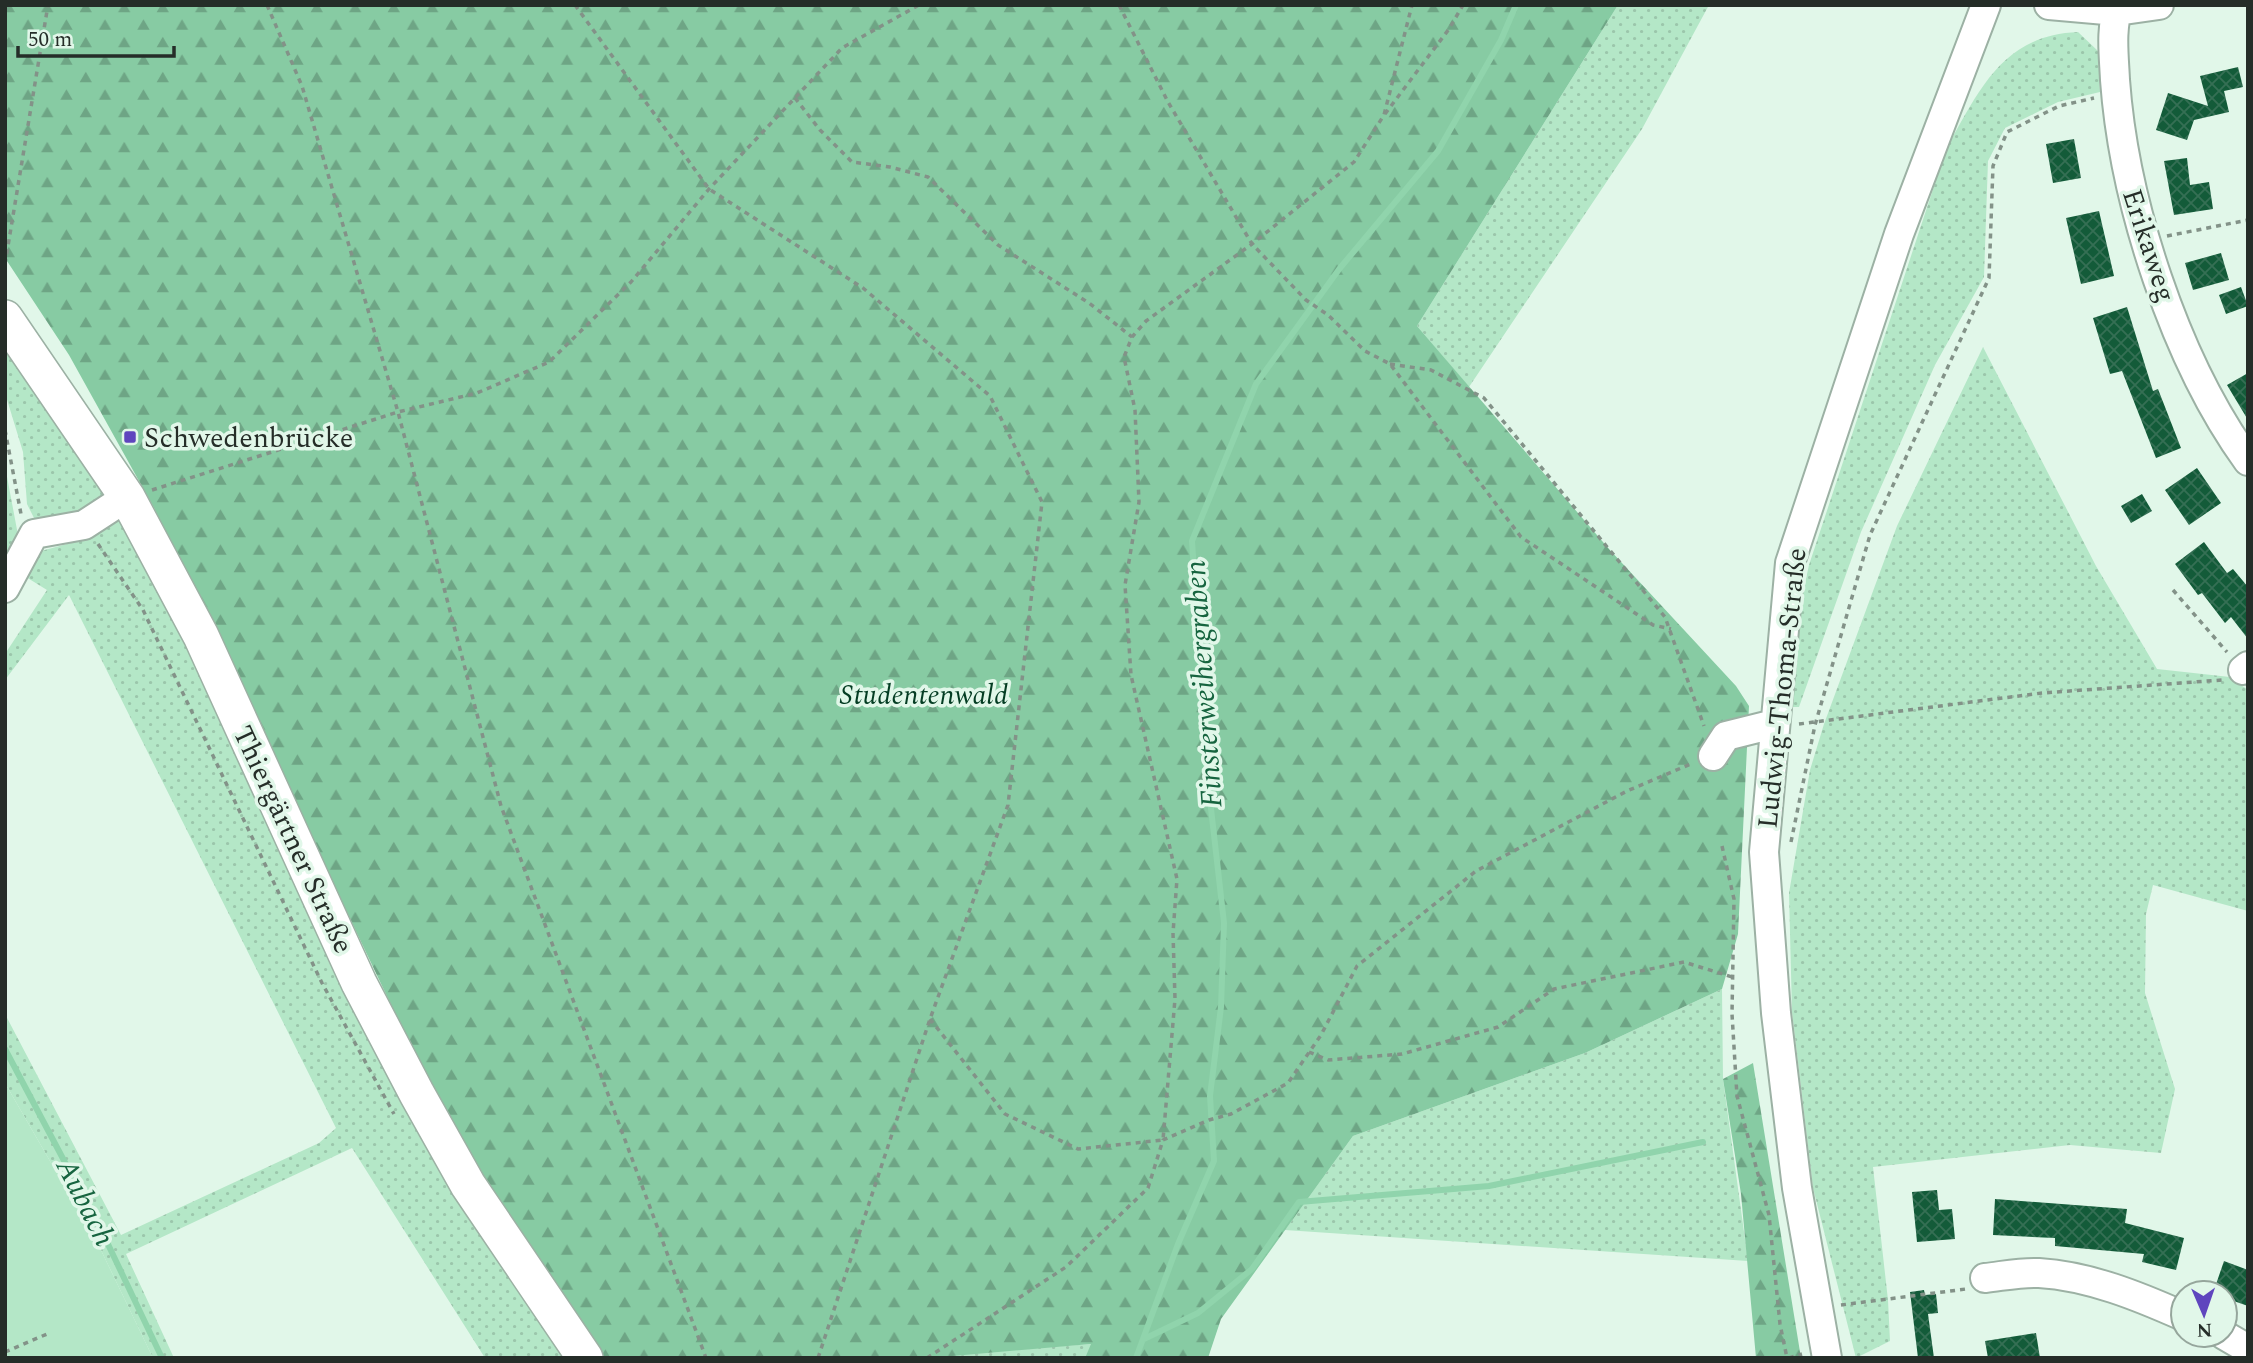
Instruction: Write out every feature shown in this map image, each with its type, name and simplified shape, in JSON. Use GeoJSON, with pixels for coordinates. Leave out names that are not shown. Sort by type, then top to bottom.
{"type":"FeatureCollection","features":[{"type":"Feature","properties":{"kind":"main road","name":"Thiergärtner Straße"},"geometry":{"type":"LineString","coordinates":[[5,318],[127,498],[201,636],[359,983],[417,1094],[467,1185],[585,1358]]}},
{"type":"Feature","properties":{"kind":"street","name":"Ludwig-Thoma-Straße"},"geometry":{"type":"LineString","coordinates":[[1826,1353],[1797,1188],[1776,1013],[1764,852],[1790,563],[1899,233],[1986,5]]}},
{"type":"Feature","properties":{"kind":"street"},"geometry":{"type":"LineString","coordinates":[[2049,5],[2118,8],[2159,5]]}},
{"type":"Feature","properties":{"kind":"street","name":"Erikaweg"},"geometry":{"type":"LineString","coordinates":[[2118,8],[2113,44],[2126,174],[2145,240],[2186,350],[2248,461]]}},
{"type":"Feature","properties":{"kind":"street"},"geometry":{"type":"LineString","coordinates":[[5,588],[34,534],[84,525],[127,498]]}},
{"type":"Feature","properties":{"kind":"street"},"geometry":{"type":"LineString","coordinates":[[1713,756],[1726,736],[1774,724]]}},
{"type":"Feature","properties":{"kind":"street"},"geometry":{"type":"LineString","coordinates":[[1985,1278],[2038,1273],[2088,1282],[2138,1297],[2169,1311]]}},
{"type":"Feature","properties":{"kind":"path"},"geometry":{"type":"LineString","coordinates":[[5,264],[48,5]]}},
{"type":"Feature","properties":{"kind":"path"},"geometry":{"type":"LineString","coordinates":[[267,5],[302,86],[398,412],[501,806],[706,1358]]}},
{"type":"Feature","properties":{"kind":"path"},"geometry":{"type":"LineString","coordinates":[[575,5],[709,189],[863,288],[990,396],[1042,502],[1008,805],[930,1018],[818,1358]]}},
{"type":"Feature","properties":{"kind":"path"},"geometry":{"type":"LineString","coordinates":[[127,498],[398,412],[477,393],[549,362],[631,282],[709,189],[842,48],[919,5]]}},
{"type":"Feature","properties":{"kind":"path"},"geometry":{"type":"LineString","coordinates":[[930,1018],[1005,1114],[1078,1149],[1163,1140],[1209,1120],[1231,1115],[1288,1083],[1309,1052],[1357,965],[1476,871],[1626,791],[1713,756],[1672,629],[1484,398],[1431,370],[1390,364],[1365,351],[1328,315],[1306,300],[1252,244],[1168,102],[1119,5]]}},
{"type":"Feature","properties":{"kind":"path"},"geometry":{"type":"LineString","coordinates":[[1384,115],[1412,5]]}},
{"type":"Feature","properties":{"kind":"path"},"geometry":{"type":"LineString","coordinates":[[927,1358],[1066,1267],[1148,1188],[1163,1140],[1174,999],[1173,933],[1177,878],[1131,675],[1125,585],[1139,502],[1135,410],[1124,357],[1132,337],[1146,321],[1252,244],[1354,162],[1384,115],[1449,29],[1463,5]]}},
{"type":"Feature","properties":{"kind":"path"},"geometry":{"type":"LineString","coordinates":[[1790,845],[1815,724],[1870,535],[1989,278],[1993,166],[2007,132],[2059,106],[2116,94]]}},
{"type":"Feature","properties":{"kind":"path"},"geometry":{"type":"LineString","coordinates":[[795,98],[820,130],[852,162],[890,167],[928,177],[998,245],[1089,303],[1132,337]]}},
{"type":"Feature","properties":{"kind":"path"},"geometry":{"type":"LineString","coordinates":[[2145,240],[2248,220]]}},
{"type":"Feature","properties":{"kind":"path"},"geometry":{"type":"LineString","coordinates":[[1390,364],[1521,537],[1653,625],[1672,629]]}},
{"type":"Feature","properties":{"kind":"path"},"geometry":{"type":"LineString","coordinates":[[5,430],[21,515],[34,534]]}},
{"type":"Feature","properties":{"kind":"path"},"geometry":{"type":"LineString","coordinates":[[1815,724],[1864,715],[2042,693],[2222,680],[2245,668],[2173,590]]}},
{"type":"Feature","properties":{"kind":"path"},"geometry":{"type":"LineString","coordinates":[[1723,846],[1734,899],[1732,977],[1737,1096],[1769,1215],[1780,1324],[1788,1358],[1826,1353]]}},
{"type":"Feature","properties":{"kind":"path"},"geometry":{"type":"LineString","coordinates":[[1309,1052],[1328,1060],[1402,1054],[1498,1027],[1554,989],[1684,962],[1732,977]]}},
{"type":"Feature","properties":{"kind":"path"},"geometry":{"type":"LineString","coordinates":[[1842,1317],[1839,1305],[1970,1289],[1985,1278]]}},
{"type":"Feature","properties":{"kind":"path"},"geometry":{"type":"LineString","coordinates":[[5,1352],[47,1334]]}},
{"type":"Feature","properties":{"kind":"green space","name":"Studentenwald"},"geometry":{"type":"Polygon","coordinates":[[[5,5],[1618,5],[1417,326],[1609,549],[1736,686],[1749,706],[1738,934],[1722,989],[1585,1053],[1353,1136],[1221,1319],[1208,1358],[1085,1358],[1091,1344],[930,1358],[595,1358],[538,1272],[426,1078],[154,508],[69,355],[5,258],[5,5]]]}},
{"type":"Feature","properties":{"kind":"green space"},"geometry":{"type":"Polygon","coordinates":[[[1618,5],[1709,5],[1642,129],[1469,387],[1417,326],[1618,5]]]}},
{"type":"Feature","properties":{"kind":"green space"},"geometry":{"type":"Polygon","coordinates":[[[2078,32],[2098,51],[2100,92],[2058,102],[2005,128],[1988,161],[1984,277],[1935,365],[1861,532],[1799,707],[1788,707],[1779,701],[1809,565],[1947,147],[1983,86],[2012,54],[2052,35],[2078,32]]]}},
{"type":"Feature","properties":{"kind":"green space"},"geometry":{"type":"Polygon","coordinates":[[[5,346],[127,523],[568,1358],[485,1358],[352,1148],[126,1254],[174,1358],[153,1358],[99,1246],[5,1083],[5,1014],[121,1235],[319,1143],[336,1128],[69,595],[5,680],[5,654],[47,590],[26,577],[41,551],[67,544],[60,526],[37,524],[27,504],[23,452],[5,393],[5,346]]]}},
{"type":"Feature","properties":{"kind":"green space"},"geometry":{"type":"Polygon","coordinates":[[[1983,347],[2096,566],[2157,669],[2230,677],[2248,690],[2248,911],[2153,885],[2146,914],[2145,993],[2175,1089],[2161,1153],[2070,1145],[1873,1167],[1890,1341],[1856,1358],[1813,1188],[1792,1012],[1789,893],[1810,770],[1824,724],[1897,526],[1983,347]]]}},
{"type":"Feature","properties":{"kind":"green space"},"geometry":{"type":"Polygon","coordinates":[[[5,466],[18,535],[5,566],[5,466]]]}},
{"type":"Feature","properties":{"kind":"green space"},"geometry":{"type":"Polygon","coordinates":[[[1722,989],[1723,1079],[1748,1261],[1285,1230],[1353,1136],[1585,1053],[1722,989]]]}},
{"type":"Feature","properties":{"kind":"green space"},"geometry":{"type":"Polygon","coordinates":[[[1753,1063],[1801,1358],[1756,1358],[1741,1194],[1723,1079],[1753,1063]]]}},
{"type":"Feature","properties":{"kind":"green space"},"geometry":{"type":"Polygon","coordinates":[[[5,1083],[99,1246],[153,1358],[5,1358],[5,1083]]]}},
{"type":"Feature","properties":{"kind":"green space"},"geometry":{"type":"Polygon","coordinates":[[[1092,1344],[1085,1358],[930,1358],[932,1355],[1092,1344]]]}},
{"type":"Feature","properties":{"kind":"building"},"geometry":{"type":"Polygon","coordinates":[[[2238,67],[2243,87],[2224,91],[2229,112],[2194,120],[2187,140],[2156,130],[2168,93],[2208,106],[2200,76],[2238,67]]]}},
{"type":"Feature","properties":{"kind":"building"},"geometry":{"type":"Polygon","coordinates":[[[2074,139],[2081,178],[2053,183],[2046,144],[2074,139]]]}},
{"type":"Feature","properties":{"kind":"building"},"geometry":{"type":"Polygon","coordinates":[[[2187,158],[2190,185],[2209,182],[2213,209],[2174,215],[2164,161],[2187,158]]]}},
{"type":"Feature","properties":{"kind":"building"},"geometry":{"type":"Polygon","coordinates":[[[2099,211],[2114,276],[2081,284],[2066,218],[2099,211]]]}},
{"type":"Feature","properties":{"kind":"building"},"geometry":{"type":"Polygon","coordinates":[[[2221,253],[2229,280],[2193,290],[2185,263],[2221,253]]]}},
{"type":"Feature","properties":{"kind":"building"},"geometry":{"type":"Polygon","coordinates":[[[2241,287],[2248,306],[2226,314],[2219,295],[2241,287]]]}},
{"type":"Feature","properties":{"kind":"building"},"geometry":{"type":"Polygon","coordinates":[[[2127,307],[2153,391],[2158,389],[2181,448],[2156,458],[2122,371],[2110,374],[2093,318],[2127,307]]]}},
{"type":"Feature","properties":{"kind":"building"},"geometry":{"type":"Polygon","coordinates":[[[2248,373],[2248,420],[2227,385],[2248,373]]]}},
{"type":"Feature","properties":{"kind":"building"},"geometry":{"type":"Polygon","coordinates":[[[2197,468],[2221,503],[2189,525],[2165,490],[2197,468]]]}},
{"type":"Feature","properties":{"kind":"building"},"geometry":{"type":"Polygon","coordinates":[[[2142,494],[2152,511],[2131,523],[2121,506],[2142,494]]]}},
{"type":"Feature","properties":{"kind":"building"},"geometry":{"type":"Polygon","coordinates":[[[2204,542],[2227,573],[2233,569],[2248,587],[2248,639],[2231,617],[2225,623],[2202,593],[2198,595],[2175,564],[2204,542]]]}},
{"type":"Feature","properties":{"kind":"building"},"geometry":{"type":"Polygon","coordinates":[[[1937,1190],[1939,1210],[1952,1209],[1955,1239],[1917,1242],[1912,1192],[1937,1190]]]}},
{"type":"Feature","properties":{"kind":"building"},"geometry":{"type":"Polygon","coordinates":[[[1995,1199],[2127,1209],[2125,1223],[2184,1238],[2176,1270],[2142,1262],[2144,1254],[2055,1246],[2055,1238],[1993,1235],[1995,1199]]]}},
{"type":"Feature","properties":{"kind":"building"},"geometry":{"type":"Polygon","coordinates":[[[2224,1261],[2248,1270],[2248,1306],[2239,1303],[2239,1279],[2218,1279],[2224,1261]]]}},
{"type":"Feature","properties":{"kind":"building"},"geometry":{"type":"Polygon","coordinates":[[[1924,1290],[1925,1295],[1936,1294],[1938,1313],[1928,1314],[1934,1358],[1918,1358],[1910,1292],[1924,1290]]]}},
{"type":"Feature","properties":{"kind":"building"},"geometry":{"type":"Polygon","coordinates":[[[2036,1333],[2040,1358],[1988,1358],[1985,1341],[2036,1333]]]}},
{"type":"Feature","properties":{"kind":"waterway","name":"Finsterweihergraben"},"geometry":{"type":"LineString","coordinates":[[1136,1358],[1178,1244],[1214,1161],[1210,1096],[1221,1007],[1224,923],[1204,747],[1208,690],[1197,616],[1192,541],[1256,384],[1340,268],[1438,151],[1501,40],[1516,5]]}},
{"type":"Feature","properties":{"kind":"waterway","name":"Aubach"},"geometry":{"type":"LineString","coordinates":[[5,1049],[106,1240],[162,1358]]}},
{"type":"Feature","properties":{"kind":"waterway"},"geometry":{"type":"LineString","coordinates":[[1144,1339],[1198,1313],[1252,1269],[1299,1202],[1489,1186],[1703,1142]]}},
{"type":"Feature","properties":{"kind":"place","name":"Schwedenbrücke"},"geometry":{"type":"Point","coordinates":[130,437]}}]}
